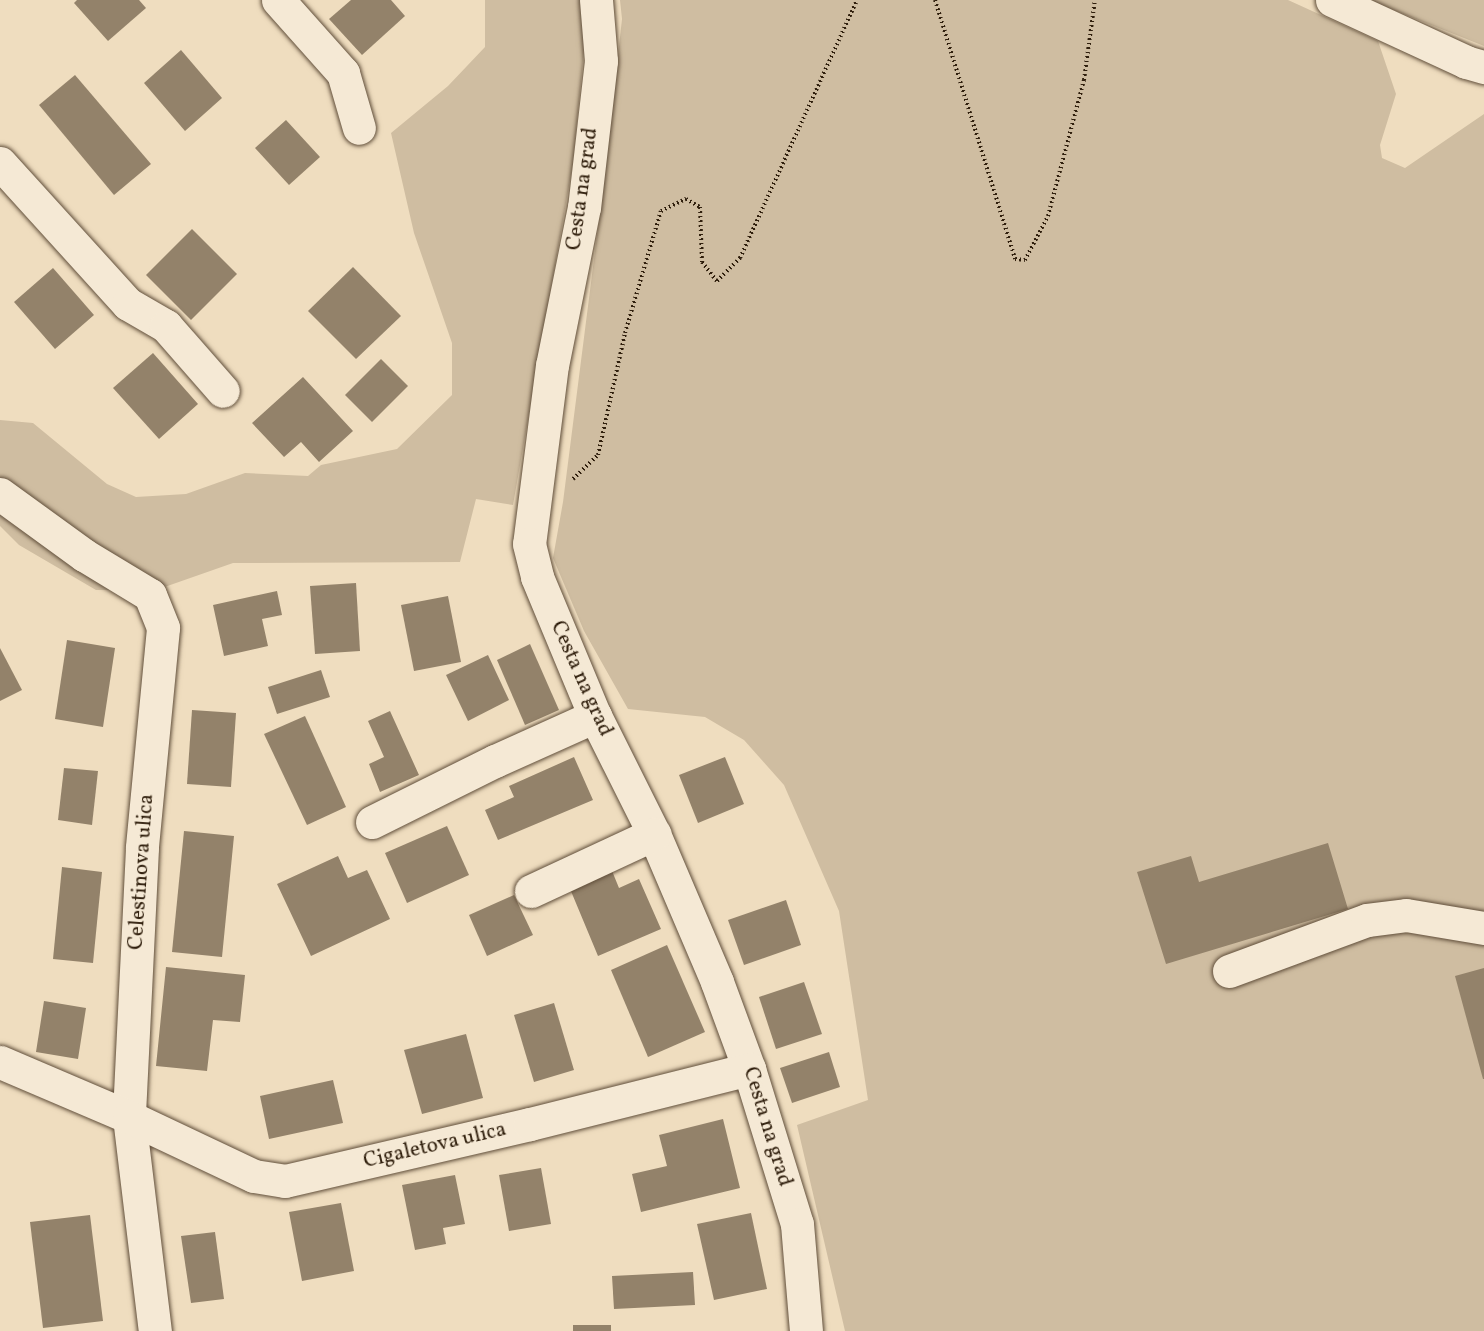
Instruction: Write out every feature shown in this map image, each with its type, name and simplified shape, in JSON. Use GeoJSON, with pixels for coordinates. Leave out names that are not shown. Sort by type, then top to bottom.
{"type":"FeatureCollection","features":[{"type":"Feature","properties":{"kind":"street"},"geometry":{"type":"LineString","coordinates":[[278,0],[343,73],[359,128]]}},
{"type":"Feature","properties":{"kind":"street","name":"Cesta na grad"},"geometry":{"type":"LineString","coordinates":[[596,0],[601,61],[584,207],[552,365],[528,544],[537,577],[596,716],[654,834],[717,982],[749,1069],[797,1224],[806,1331]]}},
{"type":"Feature","properties":{"kind":"street"},"geometry":{"type":"LineString","coordinates":[[1332,0],[1466,62],[1484,67]]}},
{"type":"Feature","properties":{"kind":"street"},"geometry":{"type":"LineString","coordinates":[[0,163],[128,304],[166,326],[224,391]]}},
{"type":"Feature","properties":{"kind":"street","name":"Celestinova ulica"},"geometry":{"type":"LineString","coordinates":[[0,494],[84,555],[150,595],[163,628],[142,848],[129,1117],[155,1331]]}},
{"type":"Feature","properties":{"kind":"street"},"geometry":{"type":"LineString","coordinates":[[372,822],[495,761],[596,716]]}},
{"type":"Feature","properties":{"kind":"street"},"geometry":{"type":"LineString","coordinates":[[531,891],[654,834]]}},
{"type":"Feature","properties":{"kind":"street"},"geometry":{"type":"LineString","coordinates":[[1229,971],[1367,920],[1406,915],[1484,928]]}},
{"type":"Feature","properties":{"kind":"street","name":"Cigaletova ulica"},"geometry":{"type":"LineString","coordinates":[[0,1062],[129,1117],[254,1176],[285,1180],[530,1124],[749,1069]]}},
{"type":"Feature","properties":{"kind":"path"},"geometry":{"type":"LineString","coordinates":[[531,518],[598,455],[625,333],[661,211],[686,199],[699,207],[702,262],[717,281],[741,258],[857,0]]}},
{"type":"Feature","properties":{"kind":"path"},"geometry":{"type":"LineString","coordinates":[[935,0],[1015,259],[1025,260],[1048,216],[1084,80],[1095,0]]}},
{"type":"Feature","properties":{"kind":"shaded area"},"geometry":{"type":"Polygon","coordinates":[[[485,0],[583,0],[586,29],[573,163],[513,505],[476,499],[460,562],[233,563],[156,590],[96,590],[19,545],[0,526],[0,420],[33,423],[107,484],[136,497],[186,494],[245,473],[308,476],[321,465],[397,449],[452,395],[452,343],[414,233],[391,133],[448,86],[485,47],[485,0]]]}},
{"type":"Feature","properties":{"kind":"shaded area"},"geometry":{"type":"Polygon","coordinates":[[[620,0],[1288,0],[1378,41],[1396,94],[1380,145],[1382,158],[1405,168],[1484,114],[1484,1331],[845,1331],[797,1125],[868,1100],[839,911],[784,785],[744,740],[705,717],[628,709],[584,631],[553,558],[563,502],[606,165],[622,19],[620,0]]]}},
{"type":"Feature","properties":{"kind":"shaded area"},"geometry":{"type":"Polygon","coordinates":[[[1368,0],[1484,0],[1484,46],[1376,3],[1368,0]]]}},
{"type":"Feature","properties":{"kind":"building"},"geometry":{"type":"Polygon","coordinates":[[[77,0],[139,0],[146,8],[108,41],[74,3],[77,0]]]}},
{"type":"Feature","properties":{"kind":"building"},"geometry":{"type":"Polygon","coordinates":[[[351,0],[391,0],[405,16],[362,55],[329,19],[351,0]]]}},
{"type":"Feature","properties":{"kind":"building"},"geometry":{"type":"Polygon","coordinates":[[[181,50],[222,98],[185,131],[144,83],[181,50]]]}},
{"type":"Feature","properties":{"kind":"building"},"geometry":{"type":"Polygon","coordinates":[[[75,75],[151,164],[114,195],[39,105],[75,75]]]}},
{"type":"Feature","properties":{"kind":"building"},"geometry":{"type":"Polygon","coordinates":[[[286,120],[320,157],[289,185],[255,148],[286,120]]]}},
{"type":"Feature","properties":{"kind":"building"},"geometry":{"type":"Polygon","coordinates":[[[192,229],[237,274],[191,320],[146,275],[192,229]]]}},
{"type":"Feature","properties":{"kind":"building"},"geometry":{"type":"Polygon","coordinates":[[[353,267],[401,316],[356,359],[308,311],[353,267]]]}},
{"type":"Feature","properties":{"kind":"building"},"geometry":{"type":"Polygon","coordinates":[[[53,268],[94,315],[55,349],[14,302],[53,268]]]}},
{"type":"Feature","properties":{"kind":"building"},"geometry":{"type":"Polygon","coordinates":[[[153,353],[198,404],[159,439],[113,388],[153,353]]]}},
{"type":"Feature","properties":{"kind":"building"},"geometry":{"type":"Polygon","coordinates":[[[381,359],[408,386],[372,422],[345,395],[381,359]]]}},
{"type":"Feature","properties":{"kind":"building"},"geometry":{"type":"Polygon","coordinates":[[[303,377],[353,431],[319,462],[301,442],[284,457],[252,423],[303,377]]]}},
{"type":"Feature","properties":{"kind":"building"},"geometry":{"type":"Polygon","coordinates":[[[356,583],[360,651],[315,654],[310,586],[356,583]]]}},
{"type":"Feature","properties":{"kind":"building"},"geometry":{"type":"Polygon","coordinates":[[[277,591],[282,615],[262,619],[268,646],[224,656],[213,605],[277,591]]]}},
{"type":"Feature","properties":{"kind":"building"},"geometry":{"type":"Polygon","coordinates":[[[448,596],[461,662],[414,671],[401,605],[448,596]]]}},
{"type":"Feature","properties":{"kind":"building"},"geometry":{"type":"Polygon","coordinates":[[[67,640],[115,648],[103,727],[55,719],[67,640]]]}},
{"type":"Feature","properties":{"kind":"building"},"geometry":{"type":"Polygon","coordinates":[[[530,644],[559,710],[525,725],[497,660],[530,644]]]}},
{"type":"Feature","properties":{"kind":"building"},"geometry":{"type":"Polygon","coordinates":[[[0,648],[22,690],[0,701],[0,648]]]}},
{"type":"Feature","properties":{"kind":"building"},"geometry":{"type":"Polygon","coordinates":[[[488,655],[509,700],[468,721],[446,675],[488,655]]]}},
{"type":"Feature","properties":{"kind":"building"},"geometry":{"type":"Polygon","coordinates":[[[321,670],[330,697],[277,714],[268,687],[321,670]]]}},
{"type":"Feature","properties":{"kind":"building"},"geometry":{"type":"Polygon","coordinates":[[[192,710],[236,713],[231,787],[187,784],[192,710]]]}},
{"type":"Feature","properties":{"kind":"building"},"geometry":{"type":"Polygon","coordinates":[[[390,711],[419,775],[380,792],[369,764],[384,757],[368,721],[390,711]]]}},
{"type":"Feature","properties":{"kind":"building"},"geometry":{"type":"Polygon","coordinates":[[[305,716],[346,807],[307,825],[264,734],[305,716]]]}},
{"type":"Feature","properties":{"kind":"building"},"geometry":{"type":"Polygon","coordinates":[[[574,757],[593,800],[498,840],[485,810],[514,797],[509,786],[574,757]]]}},
{"type":"Feature","properties":{"kind":"building"},"geometry":{"type":"Polygon","coordinates":[[[725,757],[744,804],[698,823],[679,775],[725,757]]]}},
{"type":"Feature","properties":{"kind":"building"},"geometry":{"type":"Polygon","coordinates":[[[64,768],[98,771],[92,825],[58,820],[64,768]]]}},
{"type":"Feature","properties":{"kind":"building"},"geometry":{"type":"Polygon","coordinates":[[[447,826],[469,875],[407,903],[385,853],[447,826]]]}},
{"type":"Feature","properties":{"kind":"building"},"geometry":{"type":"Polygon","coordinates":[[[184,831],[234,836],[222,957],[172,952],[184,831]]]}},
{"type":"Feature","properties":{"kind":"building"},"geometry":{"type":"Polygon","coordinates":[[[1328,843],[1348,909],[1166,964],[1137,872],[1191,856],[1199,882],[1328,843]]]}},
{"type":"Feature","properties":{"kind":"building"},"geometry":{"type":"Polygon","coordinates":[[[338,856],[348,878],[367,870],[390,919],[311,956],[277,884],[338,856]]]}},
{"type":"Feature","properties":{"kind":"building"},"geometry":{"type":"Polygon","coordinates":[[[610,866],[619,888],[639,879],[661,929],[598,956],[568,884],[610,866]]]}},
{"type":"Feature","properties":{"kind":"building"},"geometry":{"type":"Polygon","coordinates":[[[62,867],[102,872],[93,963],[53,959],[62,867]]]}},
{"type":"Feature","properties":{"kind":"building"},"geometry":{"type":"Polygon","coordinates":[[[514,895],[533,935],[487,956],[469,915],[514,895]]]}},
{"type":"Feature","properties":{"kind":"building"},"geometry":{"type":"Polygon","coordinates":[[[786,900],[801,945],[744,965],[728,920],[786,900]]]}},
{"type":"Feature","properties":{"kind":"building"},"geometry":{"type":"Polygon","coordinates":[[[667,945],[705,1032],[648,1057],[611,970],[667,945]]]}},
{"type":"Feature","properties":{"kind":"building"},"geometry":{"type":"Polygon","coordinates":[[[166,967],[245,975],[240,1022],[213,1020],[207,1071],[156,1066],[166,967]]]}},
{"type":"Feature","properties":{"kind":"building"},"geometry":{"type":"Polygon","coordinates":[[[1484,968],[1484,1079],[1483,1079],[1455,976],[1484,968]]]}},
{"type":"Feature","properties":{"kind":"building"},"geometry":{"type":"Polygon","coordinates":[[[804,982],[822,1034],[776,1049],[759,997],[804,982]]]}},
{"type":"Feature","properties":{"kind":"building"},"geometry":{"type":"Polygon","coordinates":[[[44,1001],[86,1008],[78,1059],[36,1052],[44,1001]]]}},
{"type":"Feature","properties":{"kind":"building"},"geometry":{"type":"Polygon","coordinates":[[[554,1003],[574,1070],[534,1082],[514,1015],[554,1003]]]}},
{"type":"Feature","properties":{"kind":"building"},"geometry":{"type":"Polygon","coordinates":[[[466,1034],[483,1098],[422,1114],[404,1050],[466,1034]]]}},
{"type":"Feature","properties":{"kind":"building"},"geometry":{"type":"Polygon","coordinates":[[[829,1052],[840,1087],[792,1103],[780,1068],[829,1052]]]}},
{"type":"Feature","properties":{"kind":"building"},"geometry":{"type":"Polygon","coordinates":[[[333,1080],[343,1123],[269,1139],[260,1096],[333,1080]]]}},
{"type":"Feature","properties":{"kind":"building"},"geometry":{"type":"Polygon","coordinates":[[[723,1119],[740,1188],[641,1212],[632,1174],[667,1166],[659,1135],[723,1119]]]}},
{"type":"Feature","properties":{"kind":"building"},"geometry":{"type":"Polygon","coordinates":[[[541,1168],[551,1224],[509,1231],[499,1175],[541,1168]]]}},
{"type":"Feature","properties":{"kind":"building"},"geometry":{"type":"Polygon","coordinates":[[[455,1175],[465,1224],[443,1228],[446,1244],[415,1250],[402,1185],[455,1175]]]}},
{"type":"Feature","properties":{"kind":"building"},"geometry":{"type":"Polygon","coordinates":[[[341,1203],[354,1271],[302,1281],[289,1212],[341,1203]]]}},
{"type":"Feature","properties":{"kind":"building"},"geometry":{"type":"Polygon","coordinates":[[[751,1213],[767,1289],[714,1300],[697,1224],[751,1213]]]}},
{"type":"Feature","properties":{"kind":"building"},"geometry":{"type":"Polygon","coordinates":[[[90,1215],[103,1321],[43,1328],[30,1222],[90,1215]]]}},
{"type":"Feature","properties":{"kind":"building"},"geometry":{"type":"Polygon","coordinates":[[[215,1232],[224,1299],[191,1303],[181,1236],[215,1232]]]}},
{"type":"Feature","properties":{"kind":"building"},"geometry":{"type":"Polygon","coordinates":[[[693,1272],[695,1305],[614,1309],[612,1276],[693,1272]]]}},
{"type":"Feature","properties":{"kind":"building"},"geometry":{"type":"Polygon","coordinates":[[[573,1325],[611,1325],[611,1331],[573,1331],[573,1325]]]}}]}
